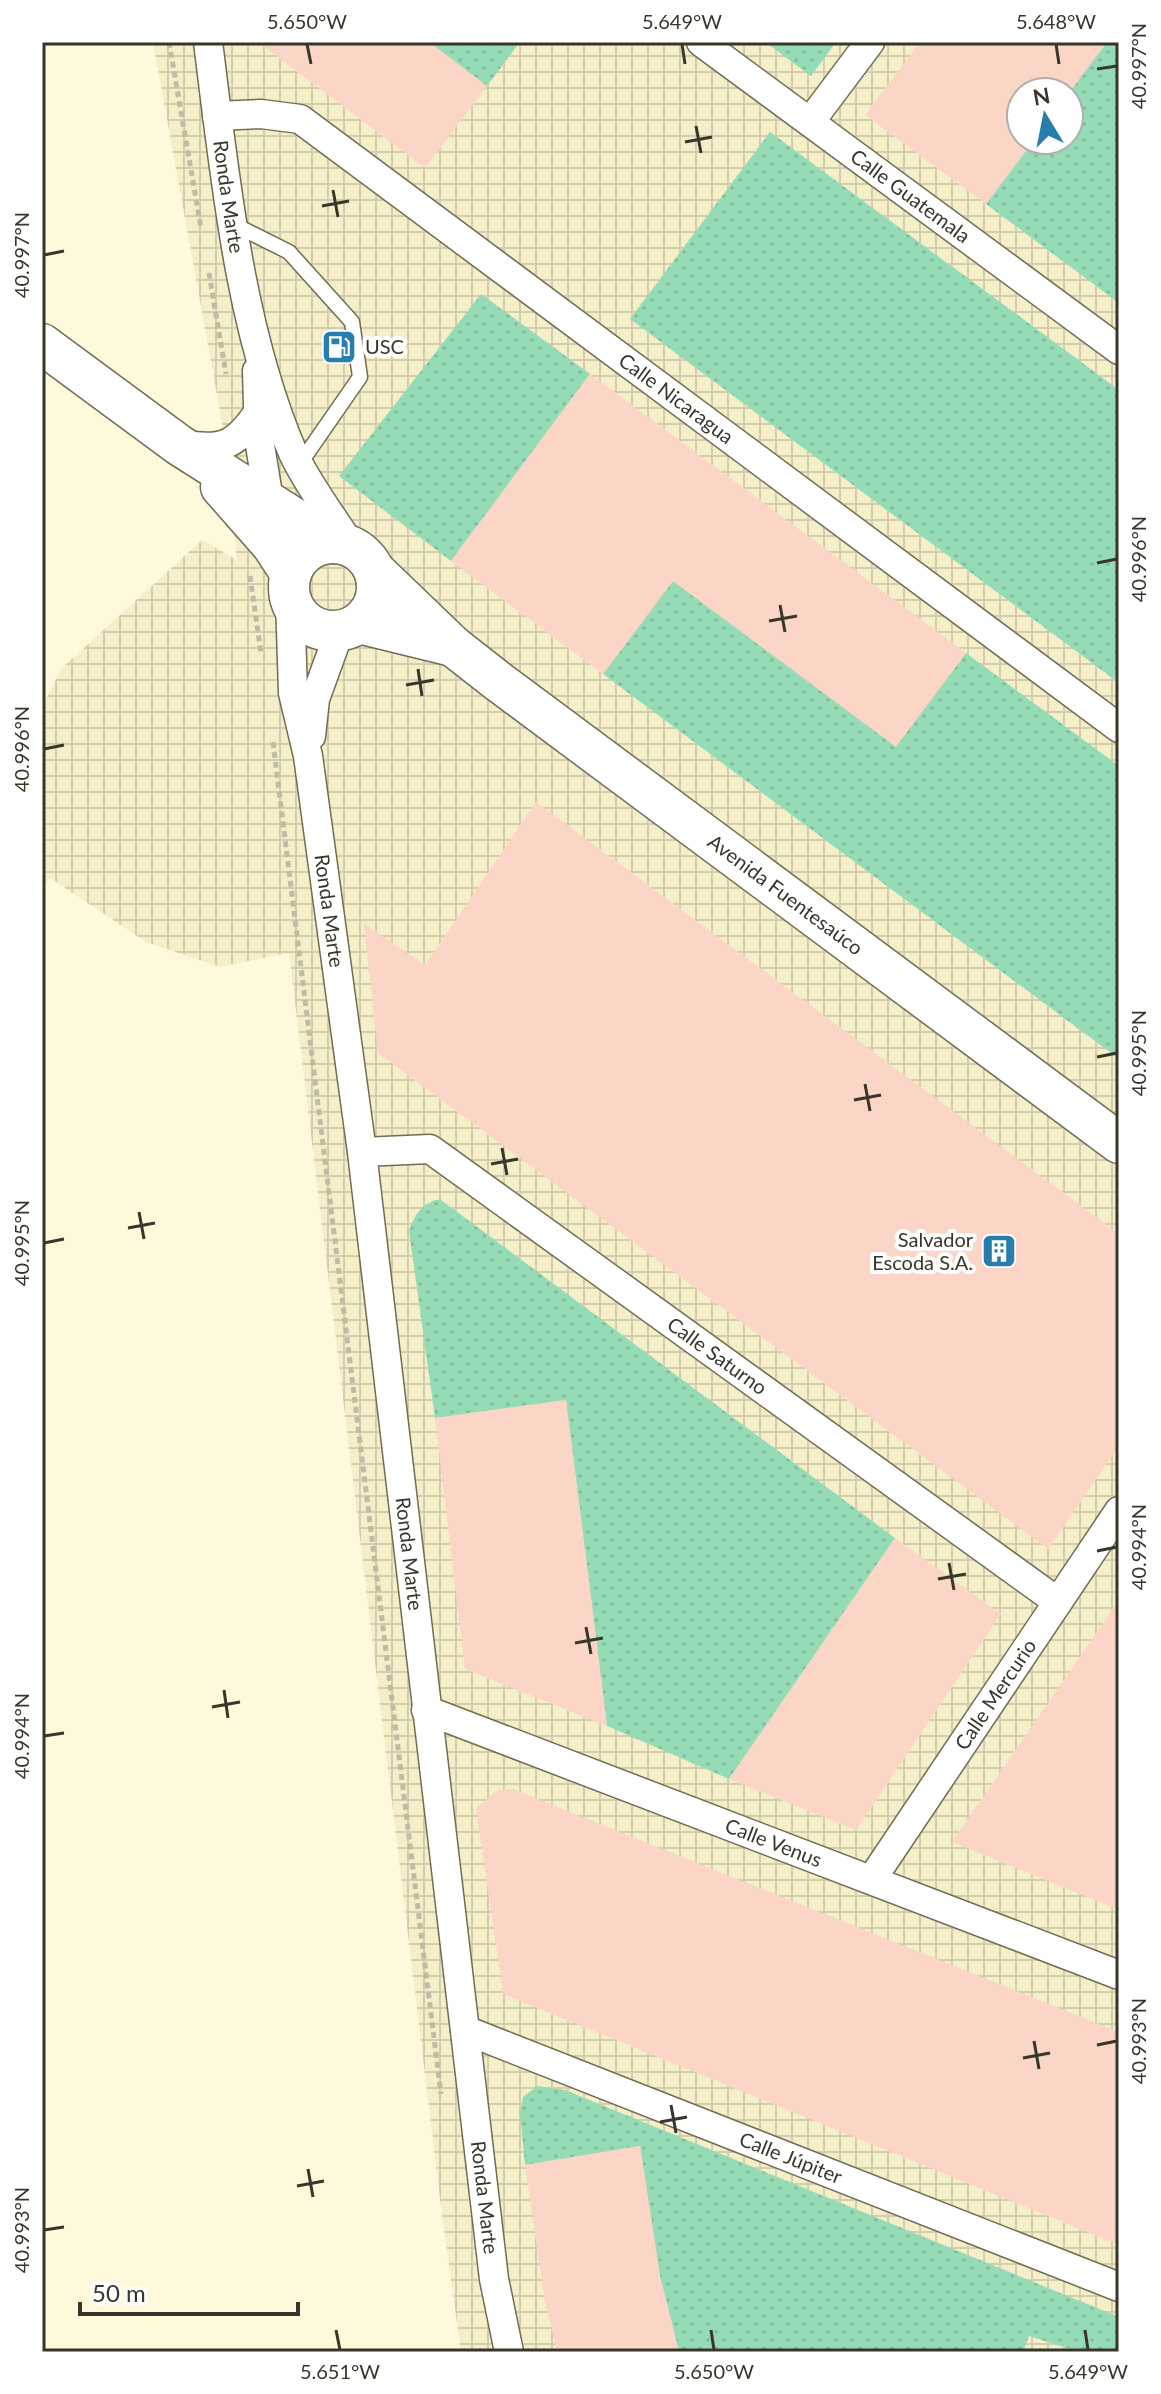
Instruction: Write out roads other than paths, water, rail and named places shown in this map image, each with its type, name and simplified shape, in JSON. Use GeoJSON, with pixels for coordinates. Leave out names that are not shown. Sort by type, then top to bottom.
{"type":"FeatureCollection","features":[{"type":"Feature","properties":{"kind":"street","name":"Ronda Marte"},"geometry":{"type":"LineString","coordinates":[[208,42],[233,224],[257,349],[299,465],[353,554]]}},
{"type":"Feature","properties":{"kind":"street","name":"Calle Guatemala"},"geometry":{"type":"LineString","coordinates":[[701,42],[1119,350]]}},
{"type":"Feature","properties":{"kind":"street"},"geometry":{"type":"LineString","coordinates":[[810,122],[870,42]]}},
{"type":"Feature","properties":{"kind":"street","name":"Calle Nicaragua"},"geometry":{"type":"LineString","coordinates":[[217,116],[261,114],[300,119],[1119,728]]}},
{"type":"Feature","properties":{"kind":"street","name":"Avenida Fuentesaúco"},"geometry":{"type":"LineString","coordinates":[[42,344],[179,445],[353,554],[453,646],[1119,1143]]}},
{"type":"Feature","properties":{"kind":"street","name":"Ronda Marte"},"geometry":{"type":"LineString","coordinates":[[257,349],[259,439],[270,502],[276,573],[293,693],[308,756],[362,1152],[494,2279],[509,2352]]}},
{"type":"Feature","properties":{"kind":"street"},"geometry":{"type":"LineString","coordinates":[[179,445],[214,448],[243,435],[257,414]]}},
{"type":"Feature","properties":{"kind":"street","name":"Avenida Fuentesaúco"},"geometry":{"type":"LineString","coordinates":[[179,445],[229,495],[276,573]]}},
{"type":"Feature","properties":{"kind":"street"},"geometry":{"type":"LineString","coordinates":[[319,545],[353,554],[378,591],[372,609],[350,627],[327,631],[304,620],[276,573],[319,545]]}},
{"type":"Feature","properties":{"kind":"street","name":"Ronda Marte"},"geometry":{"type":"LineString","coordinates":[[308,756],[315,699],[350,627]]}},
{"type":"Feature","properties":{"kind":"street","name":"Avenida Fuentesaúco"},"geometry":{"type":"LineString","coordinates":[[350,627],[453,646]]}},
{"type":"Feature","properties":{"kind":"street","name":"Calle Saturno"},"geometry":{"type":"LineString","coordinates":[[362,1152],[430,1149],[1058,1602]]}},
{"type":"Feature","properties":{"kind":"street","name":"Calle Mercurio"},"geometry":{"type":"LineString","coordinates":[[872,1879],[1119,1511]]}},
{"type":"Feature","properties":{"kind":"street","name":"Calle Venus"},"geometry":{"type":"LineString","coordinates":[[426,1710],[1119,1975]]}},
{"type":"Feature","properties":{"kind":"street","name":"Calle Júpiter"},"geometry":{"type":"LineString","coordinates":[[465,2030],[1119,2287]]}},
{"type":"Feature","properties":{"kind":"lane"},"geometry":{"type":"LineString","coordinates":[[233,224],[289,252],[352,322],[360,377],[299,465]]}},
{"type":"Feature","properties":{"kind":"place","name":"USC"},"geometry":{"type":"Point","coordinates":[339,347]}},
{"type":"Feature","properties":{"kind":"place","name":"Salvador Escoda S.A."},"geometry":{"type":"Point","coordinates":[999,1251]}}]}
